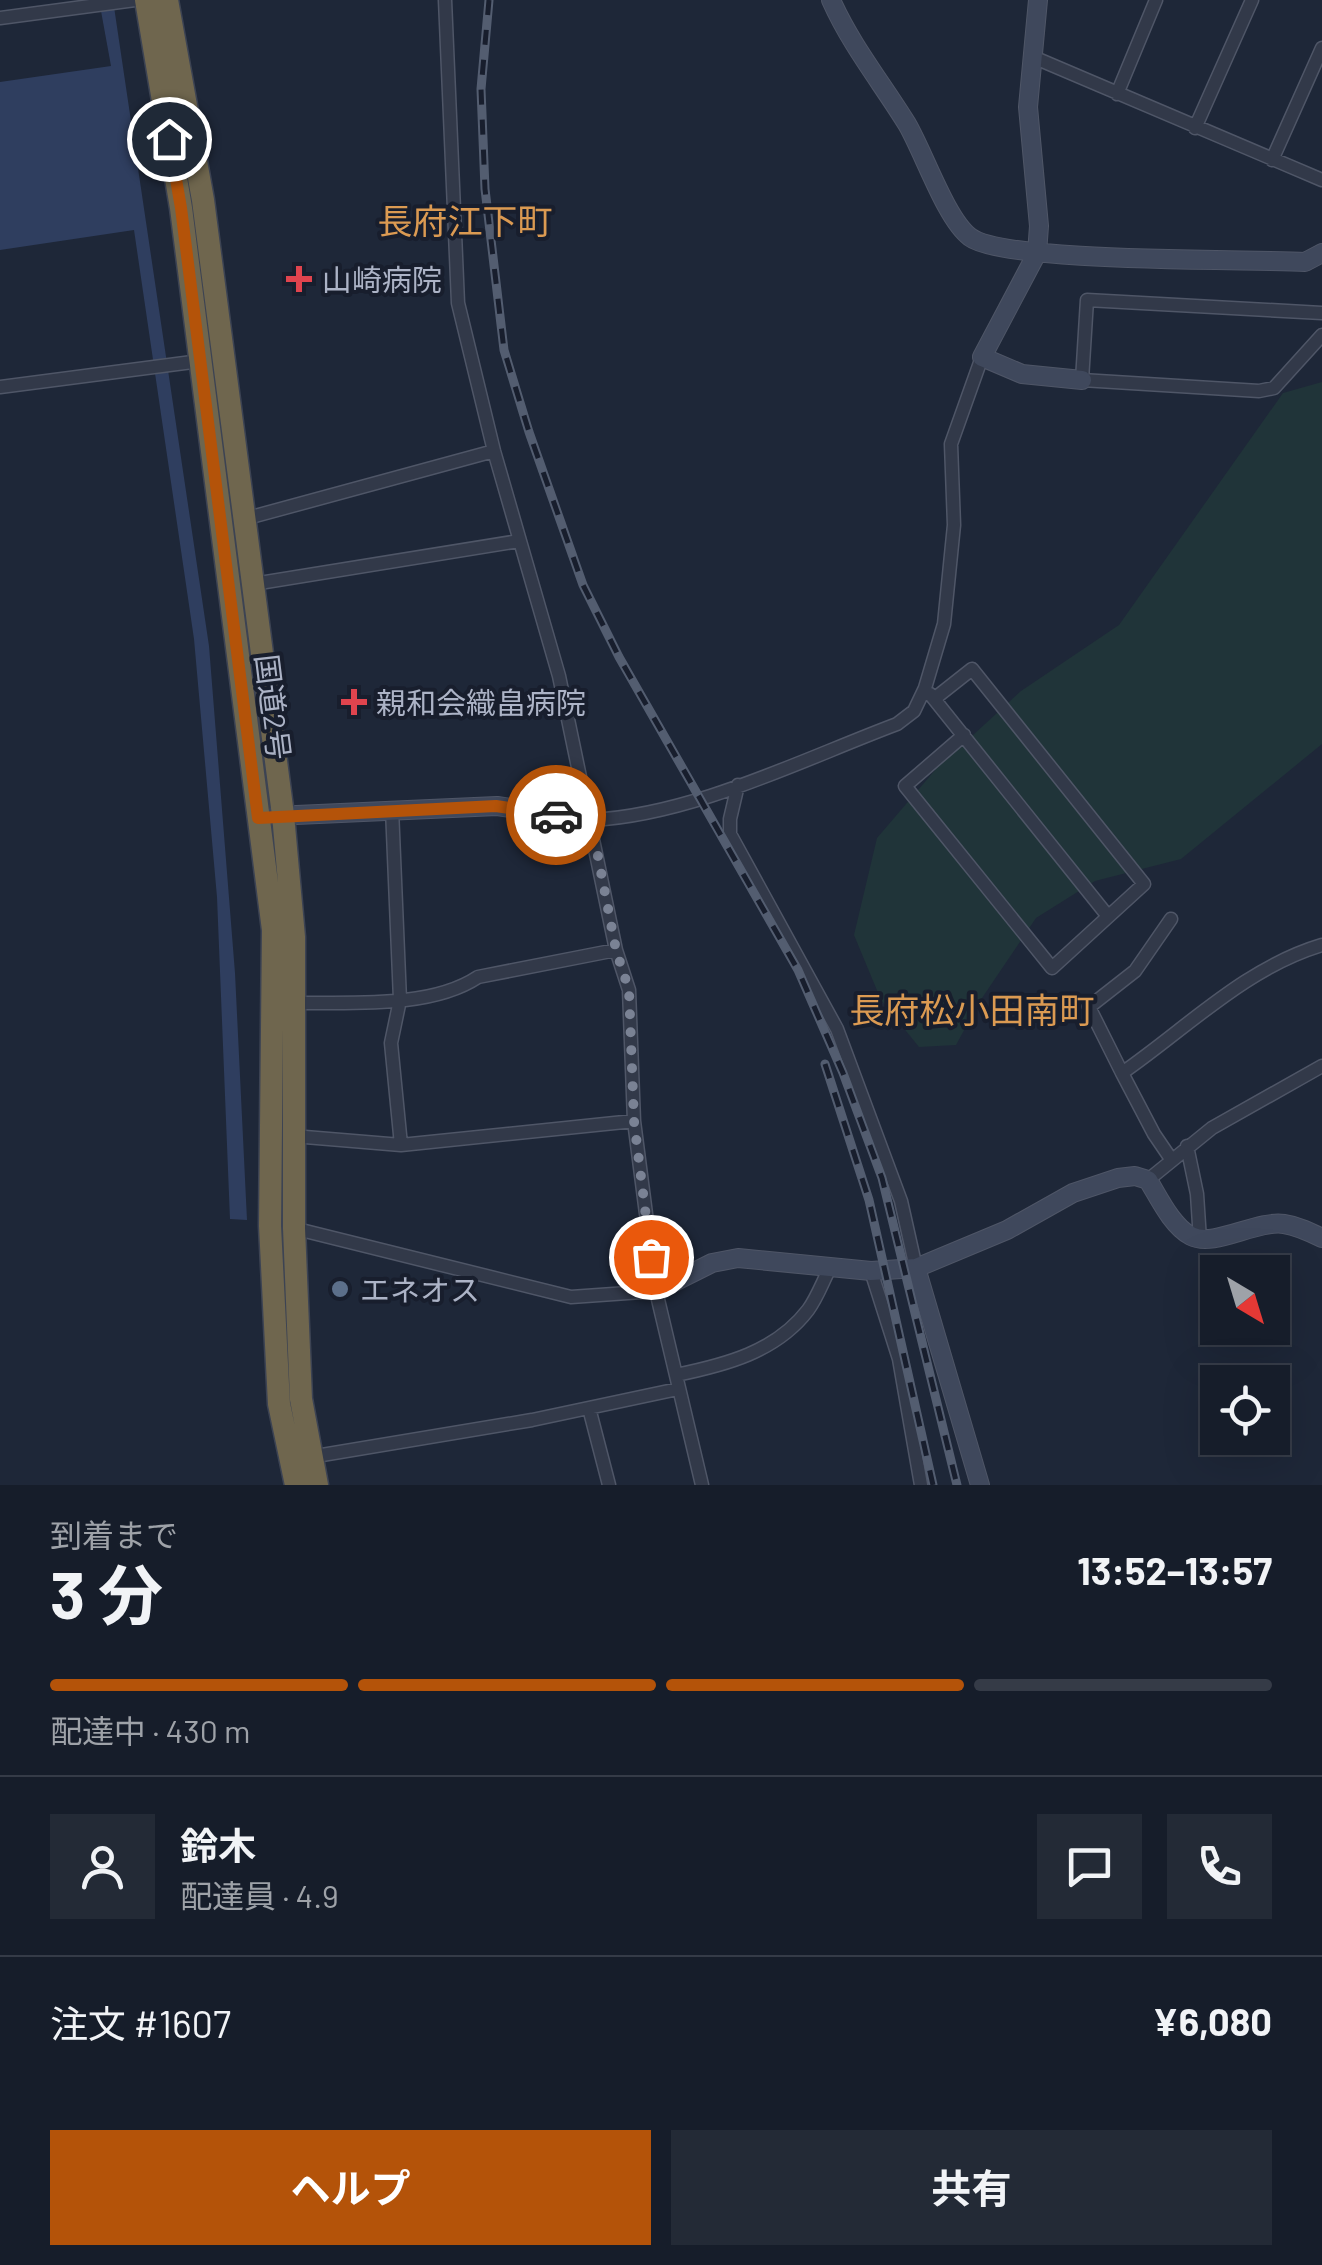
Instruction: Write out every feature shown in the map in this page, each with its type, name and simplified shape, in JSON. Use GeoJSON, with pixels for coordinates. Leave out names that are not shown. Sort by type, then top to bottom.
{"type":"FeatureCollection","features":[{"type":"Feature","properties":{"kind":"highway","name":"国道2号"},"geometry":{"type":"LineString","coordinates":[[146,0],[181,208],[273,930],[270,1226],[279,1404],[296,1485]]}},
{"type":"Feature","properties":{"kind":"highway","name":"国道2号"},"geometry":{"type":"LineString","coordinates":[[166,0],[203,200],[283,815],[294,937],[294,1228],[300,1399],[317,1485]]}},
{"type":"Feature","properties":{"kind":"street"},"geometry":{"type":"LineString","coordinates":[[0,18],[135,0]]}},
{"type":"Feature","properties":{"kind":"street"},"geometry":{"type":"LineString","coordinates":[[445,0],[458,303],[494,451],[559,676],[616,950],[629,990],[634,1121],[656,1291],[702,1485]]}},
{"type":"Feature","properties":{"kind":"street"},"geometry":{"type":"LineString","coordinates":[[832,0],[846,34],[908,126],[956,223],[983,244],[1037,253],[1305,262],[1322,254]]}},
{"type":"Feature","properties":{"kind":"street"},"geometry":{"type":"LineString","coordinates":[[929,693],[950,580],[954,525],[951,444],[982,357],[1037,253],[1039,226],[1028,106],[1038,0]]}},
{"type":"Feature","properties":{"kind":"street"},"geometry":{"type":"LineString","coordinates":[[1117,94],[1156,0]]}},
{"type":"Feature","properties":{"kind":"street"},"geometry":{"type":"LineString","coordinates":[[1195,128],[1252,0]]}},
{"type":"Feature","properties":{"kind":"street"},"geometry":{"type":"LineString","coordinates":[[1272,160],[1322,48]]}},
{"type":"Feature","properties":{"kind":"street"},"geometry":{"type":"LineString","coordinates":[[1033,58],[1322,180]]}},
{"type":"Feature","properties":{"kind":"street"},"geometry":{"type":"LineString","coordinates":[[1082,380],[1087,300],[1322,314]]}},
{"type":"Feature","properties":{"kind":"street"},"geometry":{"type":"LineString","coordinates":[[982,357],[1022,374],[1259,390],[1274,388],[1322,336]]}},
{"type":"Feature","properties":{"kind":"street"},"geometry":{"type":"LineString","coordinates":[[0,387],[200,361]]}},
{"type":"Feature","properties":{"kind":"street"},"geometry":{"type":"LineString","coordinates":[[244,519],[494,451]]}},
{"type":"Feature","properties":{"kind":"street"},"geometry":{"type":"LineString","coordinates":[[253,584],[519,541]]}},
{"type":"Feature","properties":{"kind":"street"},"geometry":{"type":"LineString","coordinates":[[258,818],[496,806],[591,820],[642,815],[738,785],[897,724],[929,693],[972,668],[1144,884],[1052,968],[904,786],[964,735]]}},
{"type":"Feature","properties":{"kind":"street"},"geometry":{"type":"LineString","coordinates":[[929,693],[1107,915]]}},
{"type":"Feature","properties":{"kind":"street"},"geometry":{"type":"LineString","coordinates":[[738,785],[730,834],[837,1029],[901,1201],[916,1268],[980,1485]]}},
{"type":"Feature","properties":{"kind":"street"},"geometry":{"type":"LineString","coordinates":[[392,809],[400,1000],[391,1043],[401,1145]]}},
{"type":"Feature","properties":{"kind":"street"},"geometry":{"type":"LineString","coordinates":[[1171,919],[1135,971],[1089,1007],[1154,1134],[1171,1159]]}},
{"type":"Feature","properties":{"kind":"street"},"geometry":{"type":"LineString","coordinates":[[1122,1073],[1229,991],[1298,952],[1322,945]]}},
{"type":"Feature","properties":{"kind":"street"},"geometry":{"type":"LineString","coordinates":[[292,1003],[400,1000],[462,988],[478,978],[616,950]]}},
{"type":"Feature","properties":{"kind":"street"},"geometry":{"type":"LineString","coordinates":[[1148,1180],[1212,1128],[1322,1066]]}},
{"type":"Feature","properties":{"kind":"street"},"geometry":{"type":"LineString","coordinates":[[293,1136],[401,1145],[634,1121]]}},
{"type":"Feature","properties":{"kind":"street"},"geometry":{"type":"LineString","coordinates":[[1187,1146],[1197,1194],[1200,1240]]}},
{"type":"Feature","properties":{"kind":"street"},"geometry":{"type":"LineString","coordinates":[[270,1226],[294,1228],[571,1297],[656,1291],[712,1264],[738,1258],[871,1271],[916,1268],[1007,1230],[1073,1193],[1134,1176],[1148,1180],[1187,1234],[1200,1240],[1249,1227],[1282,1224],[1322,1238]]}},
{"type":"Feature","properties":{"kind":"street"},"geometry":{"type":"LineString","coordinates":[[310,1457],[589,1408],[732,1363],[772,1341],[810,1308],[830,1268]]}},
{"type":"Feature","properties":{"kind":"street"},"geometry":{"type":"LineString","coordinates":[[871,1271],[899,1359],[921,1485]]}},
{"type":"Feature","properties":{"kind":"street"},"geometry":{"type":"LineString","coordinates":[[589,1408],[609,1485]]}},
{"type":"Feature","properties":{"kind":"green space"},"geometry":{"type":"Polygon","coordinates":[[[1322,382],[1322,744],[1181,859],[1095,881],[1036,918],[980,1001],[956,1045],[919,1047],[881,1000],[854,935],[877,838],[936,769],[1021,691],[1119,625],[1283,393],[1322,382]]]}},
{"type":"Feature","properties":{"kind":"water"},"geometry":{"type":"Polygon","coordinates":[[[99,0],[113,0],[209,646],[235,973],[247,1220],[230,1219],[217,897],[194,639],[134,230],[0,250],[0,82],[111,66],[99,0]]]}},
{"type":"Feature","properties":{"kind":"railway"},"geometry":{"type":"LineString","coordinates":[[489,0],[481,89],[485,189],[504,350],[529,432],[583,585],[619,657],[798,970],[843,1073],[882,1178],[957,1485]]}},
{"type":"Feature","properties":{"kind":"railway"},"geometry":{"type":"LineString","coordinates":[[825,1064],[869,1200],[933,1485]]}},
{"type":"Feature","properties":{"kind":"way so far"},"geometry":{"type":"LineString","coordinates":[[556,815],[591,820],[616,950],[629,990],[634,1121],[651,1257]]}},
{"type":"Feature","properties":{"kind":"place","name":"山崎病院"},"geometry":{"type":"Point","coordinates":[299,279]}},
{"type":"Feature","properties":{"kind":"place","name":"親和会織畠病院"},"geometry":{"type":"Point","coordinates":[354,702]}},
{"type":"Feature","properties":{"kind":"place","name":"エネオス"},"geometry":{"type":"Point","coordinates":[340,1289]}},
{"type":"Feature","properties":{"kind":"district","name":"長府江下町"},"geometry":{"type":"Point","coordinates":[465,220]}},
{"type":"Feature","properties":{"kind":"district","name":"長府松小田南町"},"geometry":{"type":"Point","coordinates":[972,1009]}},
{"type":"Feature","properties":{"kind":"route"},"geometry":{"type":"LineString","coordinates":[[169,139],[258,818],[496,806],[556,815]]}}]}
